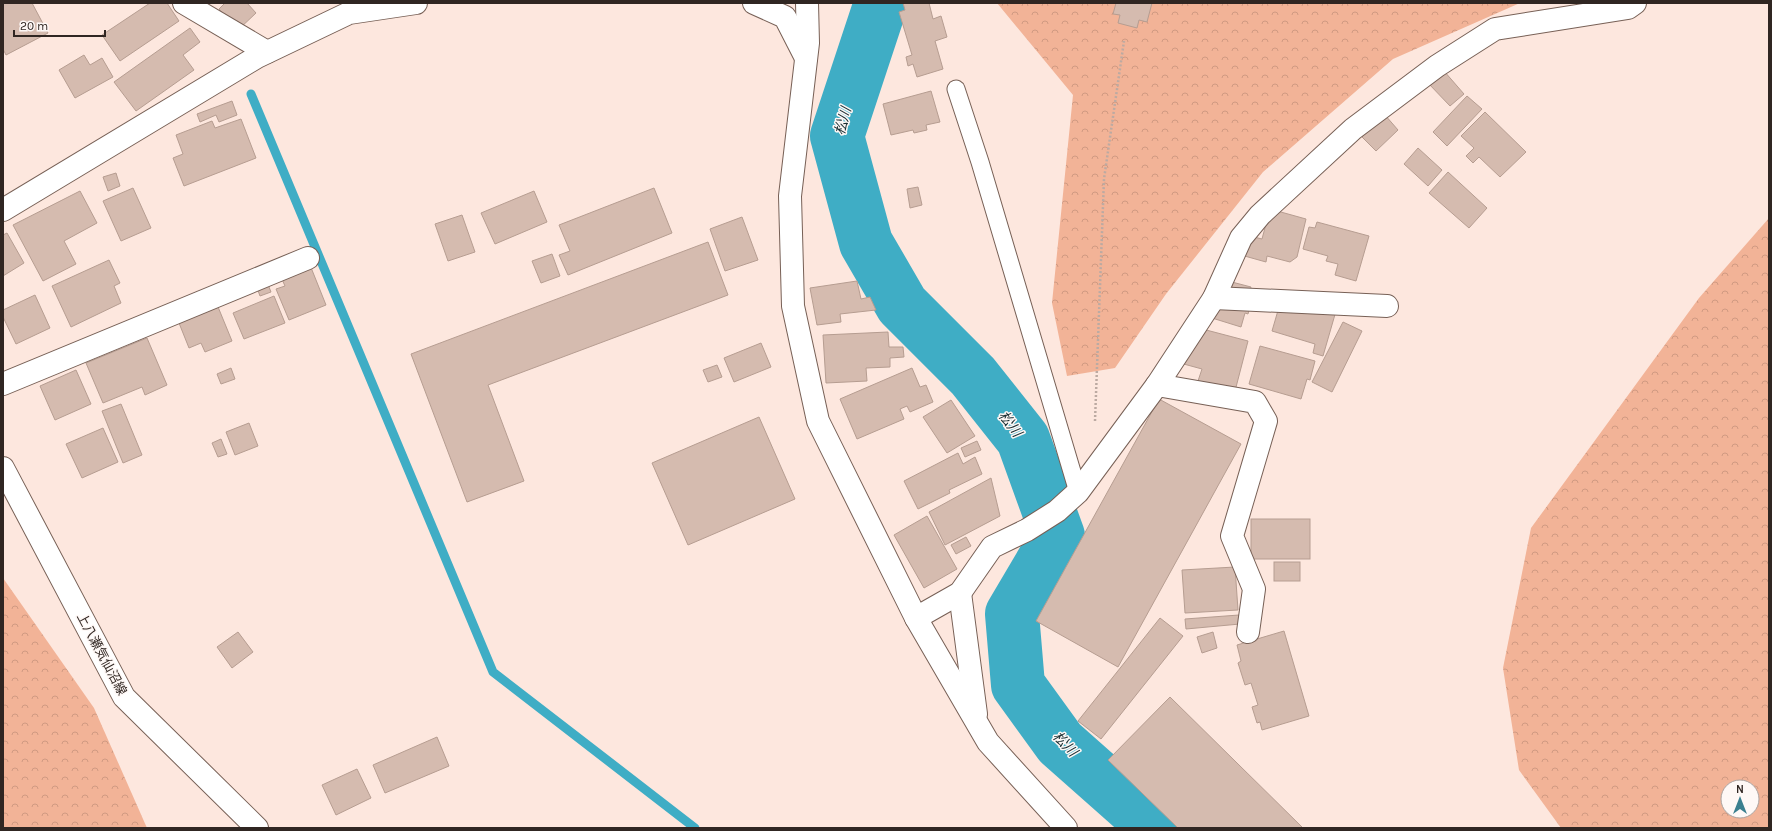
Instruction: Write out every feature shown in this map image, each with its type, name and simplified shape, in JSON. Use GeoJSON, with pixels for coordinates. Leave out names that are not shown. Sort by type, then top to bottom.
{"type":"FeatureCollection","features":[{"type":"Feature","properties":{"kind":"street"},"geometry":{"type":"LineString","coordinates":[[184,3],[268,52]]}},
{"type":"Feature","properties":{"kind":"street"},"geometry":{"type":"LineString","coordinates":[[3,210],[268,52],[349,13],[416,3]]}},
{"type":"Feature","properties":{"kind":"street"},"geometry":{"type":"LineString","coordinates":[[754,3],[785,17],[806,58]]}},
{"type":"Feature","properties":{"kind":"street"},"geometry":{"type":"LineString","coordinates":[[807,3],[808,43],[790,196],[793,306],[818,421],[916,618],[988,742],[1066,828]]}},
{"type":"Feature","properties":{"kind":"street"},"geometry":{"type":"LineString","coordinates":[[916,618],[960,593],[992,547],[1027,530],[1057,511],[1078,492],[1157,386],[1214,298],[1241,238],[1260,215],[1353,129],[1437,66],[1495,29],[1628,8],[1635,3]]}},
{"type":"Feature","properties":{"kind":"street"},"geometry":{"type":"LineString","coordinates":[[3,384],[308,258]]}},
{"type":"Feature","properties":{"kind":"street"},"geometry":{"type":"LineString","coordinates":[[1214,298],[1387,306]]}},
{"type":"Feature","properties":{"kind":"street"},"geometry":{"type":"LineString","coordinates":[[1157,386],[1255,402],[1266,421],[1232,536],[1254,590],[1248,632]]}},
{"type":"Feature","properties":{"kind":"street","name":"上八瀬気仙沼線"},"geometry":{"type":"LineString","coordinates":[[3,468],[124,697],[257,828]]}},
{"type":"Feature","properties":{"kind":"street"},"geometry":{"type":"LineString","coordinates":[[960,593],[977,723]]}},
{"type":"Feature","properties":{"kind":"lane"},"geometry":{"type":"LineString","coordinates":[[956,89],[980,162],[1078,492]]}},
{"type":"Feature","properties":{"kind":"path"},"geometry":{"type":"LineString","coordinates":[[1098,466],[1095,436],[1104,179],[1124,41]]}},
{"type":"Feature","properties":{"kind":"green space"},"geometry":{"type":"Polygon","coordinates":[[[997,3],[1520,3],[1393,59],[1263,172],[1166,294],[1115,368],[1067,376],[1052,303],[1073,95],[997,3]]]}},
{"type":"Feature","properties":{"kind":"green space"},"geometry":{"type":"Polygon","coordinates":[[[1769,218],[1769,828],[1561,828],[1519,770],[1503,668],[1531,528],[1699,298],[1769,218]]]}},
{"type":"Feature","properties":{"kind":"green space"},"geometry":{"type":"Polygon","coordinates":[[[3,578],[94,708],[147,828],[3,828],[3,578]]]}},
{"type":"Feature","properties":{"kind":"building"},"geometry":{"type":"Polygon","coordinates":[[[3,3],[32,3],[48,33],[6,55],[3,49],[3,3]]]}},
{"type":"Feature","properties":{"kind":"building"},"geometry":{"type":"Polygon","coordinates":[[[150,3],[167,3],[179,21],[120,61],[102,35],[150,3]]]}},
{"type":"Feature","properties":{"kind":"building"},"geometry":{"type":"Polygon","coordinates":[[[225,3],[247,3],[256,13],[238,30],[219,9],[225,3]]]}},
{"type":"Feature","properties":{"kind":"building"},"geometry":{"type":"Polygon","coordinates":[[[903,3],[929,3],[933,19],[941,16],[947,37],[935,41],[943,69],[917,77],[913,64],[908,66],[906,57],[912,55],[899,12],[905,10],[903,3]]]}},
{"type":"Feature","properties":{"kind":"building"},"geometry":{"type":"Polygon","coordinates":[[[1116,3],[1152,3],[1147,22],[1139,20],[1137,28],[1118,23],[1120,15],[1113,14],[1116,3]]]}},
{"type":"Feature","properties":{"kind":"building"},"geometry":{"type":"Polygon","coordinates":[[[190,28],[200,42],[183,55],[194,70],[136,111],[114,82],[190,28]]]}},
{"type":"Feature","properties":{"kind":"building"},"geometry":{"type":"Polygon","coordinates":[[[84,55],[90,65],[102,58],[113,77],[75,98],[59,70],[84,55]]]}},
{"type":"Feature","properties":{"kind":"building"},"geometry":{"type":"Polygon","coordinates":[[[1444,71],[1464,94],[1450,106],[1429,84],[1444,71]]]}},
{"type":"Feature","properties":{"kind":"building"},"geometry":{"type":"Polygon","coordinates":[[[931,91],[940,122],[926,125],[927,130],[914,133],[913,130],[891,135],[883,104],[931,91]]]}},
{"type":"Feature","properties":{"kind":"building"},"geometry":{"type":"Polygon","coordinates":[[[1467,96],[1482,109],[1447,146],[1433,132],[1467,96]]]}},
{"type":"Feature","properties":{"kind":"building"},"geometry":{"type":"Polygon","coordinates":[[[232,101],[237,115],[219,122],[216,115],[200,122],[197,114],[232,101]]]}},
{"type":"Feature","properties":{"kind":"building"},"geometry":{"type":"Polygon","coordinates":[[[1485,112],[1526,152],[1500,177],[1479,157],[1473,163],[1466,156],[1474,148],[1461,136],[1485,112]]]}},
{"type":"Feature","properties":{"kind":"building"},"geometry":{"type":"Polygon","coordinates":[[[1385,115],[1398,130],[1376,151],[1362,137],[1385,115]]]}},
{"type":"Feature","properties":{"kind":"building"},"geometry":{"type":"Polygon","coordinates":[[[241,119],[256,158],[184,186],[173,158],[183,154],[176,135],[212,121],[215,128],[241,119]]]}},
{"type":"Feature","properties":{"kind":"building"},"geometry":{"type":"Polygon","coordinates":[[[1418,148],[1442,170],[1428,186],[1404,164],[1418,148]]]}},
{"type":"Feature","properties":{"kind":"building"},"geometry":{"type":"Polygon","coordinates":[[[1448,172],[1487,208],[1469,228],[1429,193],[1448,172]]]}},
{"type":"Feature","properties":{"kind":"building"},"geometry":{"type":"Polygon","coordinates":[[[116,173],[120,186],[108,191],[103,177],[116,173]]]}},
{"type":"Feature","properties":{"kind":"building"},"geometry":{"type":"Polygon","coordinates":[[[918,187],[922,205],[910,208],[907,189],[918,187]]]}},
{"type":"Feature","properties":{"kind":"building"},"geometry":{"type":"Polygon","coordinates":[[[133,188],[151,228],[121,241],[103,201],[133,188]]]}},
{"type":"Feature","properties":{"kind":"building"},"geometry":{"type":"Polygon","coordinates":[[[654,188],[672,233],[568,275],[559,255],[570,251],[559,225],[654,188]]]}},
{"type":"Feature","properties":{"kind":"building"},"geometry":{"type":"Polygon","coordinates":[[[80,191],[97,223],[64,241],[76,264],[43,281],[13,225],[80,191]]]}},
{"type":"Feature","properties":{"kind":"building"},"geometry":{"type":"Polygon","coordinates":[[[534,191],[547,222],[495,244],[481,213],[534,191]]]}},
{"type":"Feature","properties":{"kind":"building"},"geometry":{"type":"Polygon","coordinates":[[[1270,209],[1306,219],[1297,257],[1290,262],[1267,256],[1266,262],[1241,255],[1246,235],[1262,239],[1270,209]]]}},
{"type":"Feature","properties":{"kind":"building"},"geometry":{"type":"Polygon","coordinates":[[[462,215],[475,252],[448,261],[435,224],[462,215]]]}},
{"type":"Feature","properties":{"kind":"building"},"geometry":{"type":"Polygon","coordinates":[[[742,217],[758,260],[725,271],[710,229],[742,217]]]}},
{"type":"Feature","properties":{"kind":"building"},"geometry":{"type":"Polygon","coordinates":[[[1317,222],[1369,236],[1356,281],[1335,275],[1338,264],[1326,261],[1328,256],[1303,249],[1309,227],[1315,228],[1317,222]]]}},
{"type":"Feature","properties":{"kind":"building"},"geometry":{"type":"Polygon","coordinates":[[[7,233],[24,263],[3,276],[3,235],[7,233]]]}},
{"type":"Feature","properties":{"kind":"building"},"geometry":{"type":"Polygon","coordinates":[[[708,242],[728,295],[488,385],[524,481],[467,502],[411,354],[708,242]]]}},
{"type":"Feature","properties":{"kind":"building"},"geometry":{"type":"Polygon","coordinates":[[[552,254],[560,276],[541,283],[532,261],[552,254]]]}},
{"type":"Feature","properties":{"kind":"building"},"geometry":{"type":"Polygon","coordinates":[[[109,260],[120,283],[114,286],[121,303],[71,327],[52,286],[109,260]]]}},
{"type":"Feature","properties":{"kind":"building"},"geometry":{"type":"Polygon","coordinates":[[[310,265],[326,305],[289,320],[276,289],[285,286],[281,277],[310,265]]]}},
{"type":"Feature","properties":{"kind":"building"},"geometry":{"type":"Polygon","coordinates":[[[857,281],[861,299],[870,297],[876,310],[840,314],[841,322],[817,325],[810,288],[857,281]]]}},
{"type":"Feature","properties":{"kind":"building"},"geometry":{"type":"Polygon","coordinates":[[[1228,281],[1251,287],[1248,299],[1252,300],[1248,314],[1245,313],[1241,327],[1212,318],[1228,281]]]}},
{"type":"Feature","properties":{"kind":"building"},"geometry":{"type":"Polygon","coordinates":[[[267,282],[271,292],[260,296],[256,285],[267,282]]]}},
{"type":"Feature","properties":{"kind":"building"},"geometry":{"type":"Polygon","coordinates":[[[35,295],[50,328],[16,344],[3,317],[3,310],[35,295]]]}},
{"type":"Feature","properties":{"kind":"building"},"geometry":{"type":"Polygon","coordinates":[[[274,296],[285,323],[244,339],[233,313],[274,296]]]}},
{"type":"Feature","properties":{"kind":"building"},"geometry":{"type":"Polygon","coordinates":[[[216,302],[232,341],[205,352],[201,343],[189,348],[177,318],[216,302]]]}},
{"type":"Feature","properties":{"kind":"building"},"geometry":{"type":"Polygon","coordinates":[[[1338,304],[1323,356],[1313,353],[1315,344],[1272,331],[1279,307],[1338,304]]]}},
{"type":"Feature","properties":{"kind":"building"},"geometry":{"type":"Polygon","coordinates":[[[1343,322],[1362,331],[1332,392],[1312,382],[1343,322]]]}},
{"type":"Feature","properties":{"kind":"building"},"geometry":{"type":"Polygon","coordinates":[[[1191,326],[1248,341],[1235,391],[1198,381],[1202,369],[1180,363],[1191,326]]]}},
{"type":"Feature","properties":{"kind":"building"},"geometry":{"type":"Polygon","coordinates":[[[888,332],[889,347],[903,347],[904,357],[890,358],[890,367],[866,368],[867,381],[826,383],[823,335],[888,332]]]}},
{"type":"Feature","properties":{"kind":"building"},"geometry":{"type":"Polygon","coordinates":[[[147,338],[167,385],[145,395],[142,387],[103,403],[86,363],[147,338]]]}},
{"type":"Feature","properties":{"kind":"building"},"geometry":{"type":"Polygon","coordinates":[[[761,343],[771,367],[734,382],[724,358],[761,343]]]}},
{"type":"Feature","properties":{"kind":"building"},"geometry":{"type":"Polygon","coordinates":[[[1260,346],[1315,361],[1310,380],[1307,379],[1301,399],[1249,384],[1260,346]]]}},
{"type":"Feature","properties":{"kind":"building"},"geometry":{"type":"Polygon","coordinates":[[[717,365],[722,377],[708,382],[703,370],[717,365]]]}},
{"type":"Feature","properties":{"kind":"building"},"geometry":{"type":"Polygon","coordinates":[[[231,368],[235,379],[221,384],[217,374],[231,368]]]}},
{"type":"Feature","properties":{"kind":"building"},"geometry":{"type":"Polygon","coordinates":[[[912,368],[920,387],[926,385],[933,402],[910,412],[907,406],[900,409],[904,419],[857,439],[840,399],[912,368]]]}},
{"type":"Feature","properties":{"kind":"building"},"geometry":{"type":"Polygon","coordinates":[[[76,370],[91,404],[55,420],[40,386],[76,370]]]}},
{"type":"Feature","properties":{"kind":"building"},"geometry":{"type":"Polygon","coordinates":[[[1159,399],[1241,444],[1118,667],[1036,621],[1159,399]]]}},
{"type":"Feature","properties":{"kind":"building"},"geometry":{"type":"Polygon","coordinates":[[[951,400],[975,436],[947,453],[923,417],[951,400]]]}},
{"type":"Feature","properties":{"kind":"building"},"geometry":{"type":"Polygon","coordinates":[[[121,404],[142,455],[123,463],[102,411],[121,404]]]}},
{"type":"Feature","properties":{"kind":"building"},"geometry":{"type":"Polygon","coordinates":[[[759,417],[795,499],[688,545],[652,463],[759,417]]]}},
{"type":"Feature","properties":{"kind":"building"},"geometry":{"type":"Polygon","coordinates":[[[249,423],[258,446],[235,455],[226,432],[249,423]]]}},
{"type":"Feature","properties":{"kind":"building"},"geometry":{"type":"Polygon","coordinates":[[[103,428],[118,462],[82,478],[66,444],[103,428]]]}},
{"type":"Feature","properties":{"kind":"building"},"geometry":{"type":"Polygon","coordinates":[[[221,439],[227,454],[218,457],[212,443],[221,439]]]}},
{"type":"Feature","properties":{"kind":"building"},"geometry":{"type":"Polygon","coordinates":[[[977,441],[981,450],[965,457],[961,448],[977,441]]]}},
{"type":"Feature","properties":{"kind":"building"},"geometry":{"type":"Polygon","coordinates":[[[958,453],[963,464],[975,457],[982,474],[949,490],[950,493],[918,509],[904,481],[958,453]]]}},
{"type":"Feature","properties":{"kind":"building"},"geometry":{"type":"Polygon","coordinates":[[[991,478],[1000,516],[945,545],[929,512],[991,478]]]}},
{"type":"Feature","properties":{"kind":"building"},"geometry":{"type":"Polygon","coordinates":[[[927,516],[957,569],[924,588],[894,535],[927,516]]]}},
{"type":"Feature","properties":{"kind":"building"},"geometry":{"type":"Polygon","coordinates":[[[1251,519],[1310,519],[1310,559],[1251,559],[1251,519]]]}},
{"type":"Feature","properties":{"kind":"building"},"geometry":{"type":"Polygon","coordinates":[[[966,537],[971,546],[956,554],[951,545],[966,537]]]}},
{"type":"Feature","properties":{"kind":"building"},"geometry":{"type":"Polygon","coordinates":[[[1274,562],[1300,562],[1300,581],[1274,581],[1274,562]]]}},
{"type":"Feature","properties":{"kind":"building"},"geometry":{"type":"Polygon","coordinates":[[[1235,567],[1238,610],[1185,613],[1182,570],[1235,567]]]}},
{"type":"Feature","properties":{"kind":"building"},"geometry":{"type":"Polygon","coordinates":[[[1239,615],[1240,624],[1186,629],[1185,619],[1239,615]]]}},
{"type":"Feature","properties":{"kind":"building"},"geometry":{"type":"Polygon","coordinates":[[[1160,618],[1183,636],[1101,739],[1078,721],[1160,618]]]}},
{"type":"Feature","properties":{"kind":"building"},"geometry":{"type":"Polygon","coordinates":[[[1284,631],[1309,716],[1262,730],[1260,722],[1257,723],[1252,707],[1258,705],[1251,683],[1245,685],[1238,663],[1241,661],[1237,645],[1284,631]]]}},
{"type":"Feature","properties":{"kind":"building"},"geometry":{"type":"Polygon","coordinates":[[[238,632],[253,652],[232,668],[217,647],[238,632]]]}},
{"type":"Feature","properties":{"kind":"building"},"geometry":{"type":"Polygon","coordinates":[[[1213,632],[1217,648],[1202,653],[1197,637],[1213,632]]]}},
{"type":"Feature","properties":{"kind":"building"},"geometry":{"type":"Polygon","coordinates":[[[1170,697],[1303,828],[1178,828],[1108,760],[1170,697]]]}},
{"type":"Feature","properties":{"kind":"building"},"geometry":{"type":"Polygon","coordinates":[[[437,737],[449,766],[385,793],[373,765],[437,737]]]}},
{"type":"Feature","properties":{"kind":"building"},"geometry":{"type":"Polygon","coordinates":[[[357,769],[371,798],[336,815],[322,785],[357,769]]]}},
{"type":"Feature","properties":{"kind":"waterway","name":"松川"},"geometry":{"type":"LineString","coordinates":[[881,3],[837,136],[866,243],[902,305],[973,376],[1023,439],[1058,536],[1012,614],[1018,685],[1060,743],[1156,828]]}},
{"type":"Feature","properties":{"kind":"waterway"},"geometry":{"type":"LineString","coordinates":[[251,94],[493,672],[695,828]]}}]}
